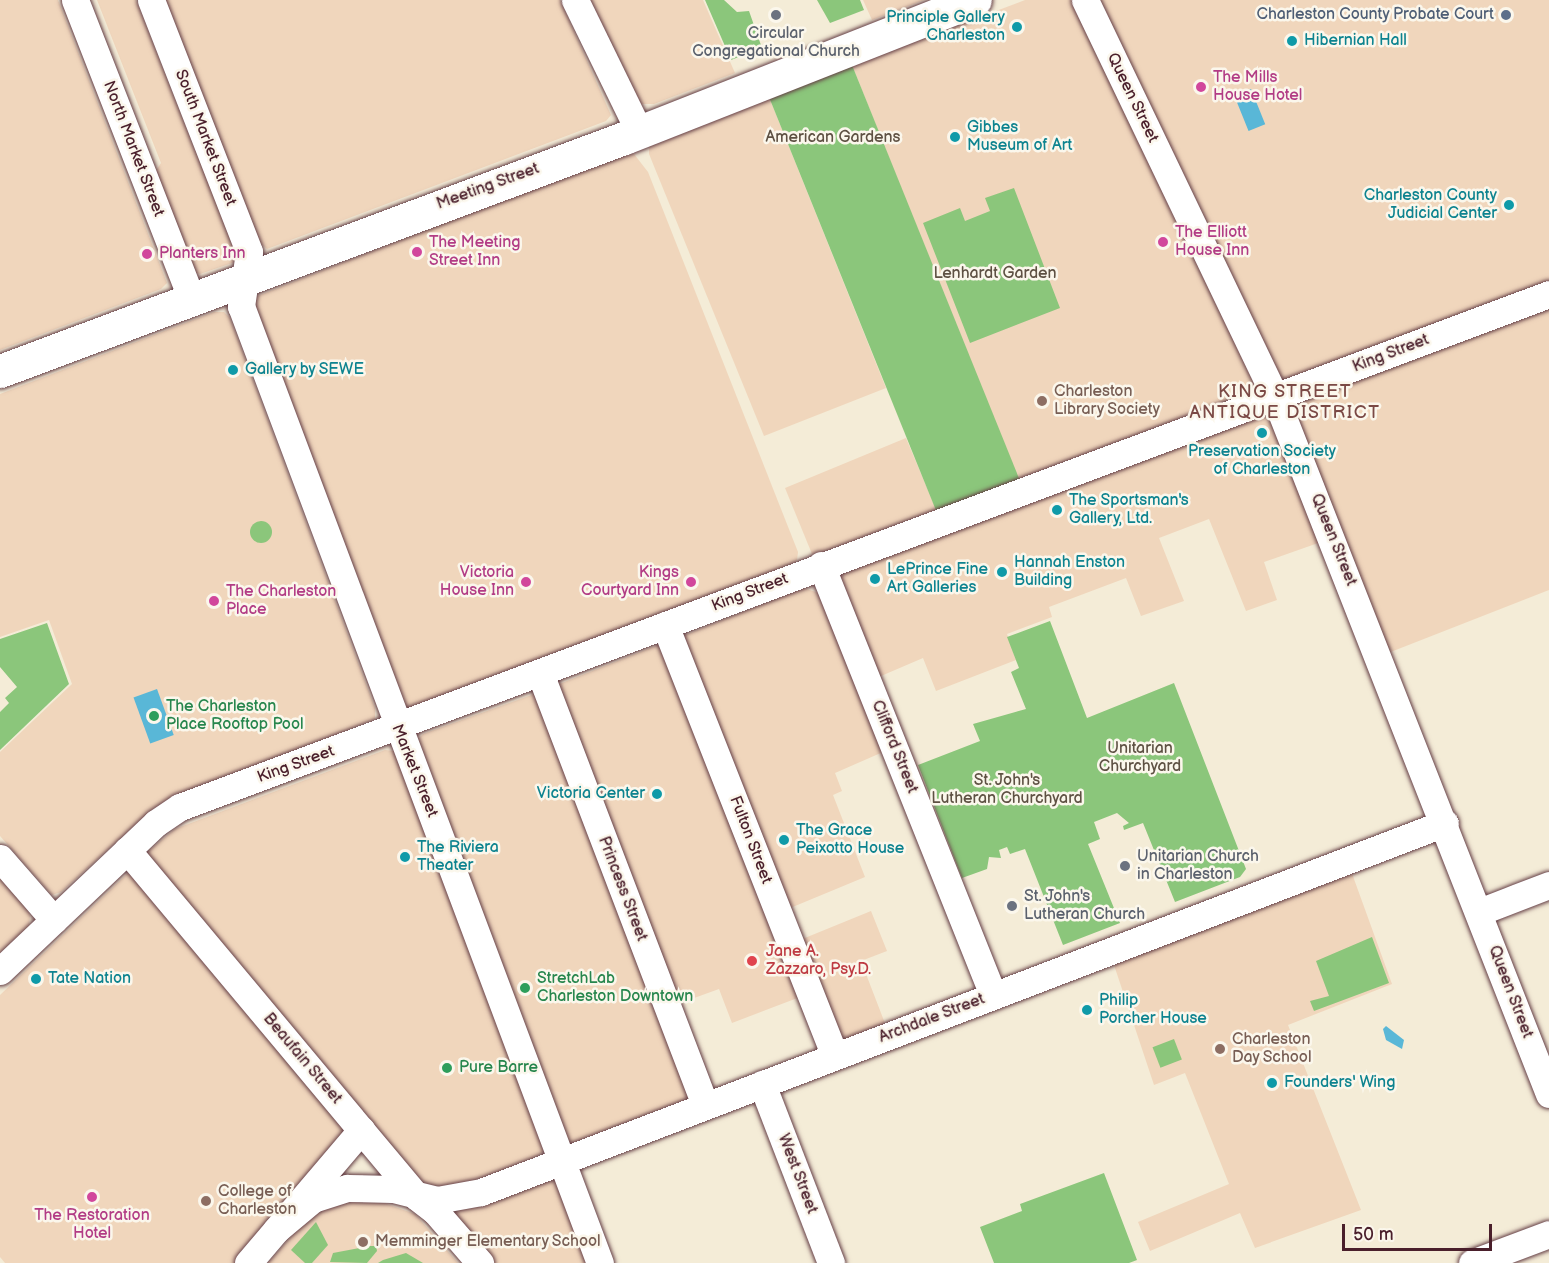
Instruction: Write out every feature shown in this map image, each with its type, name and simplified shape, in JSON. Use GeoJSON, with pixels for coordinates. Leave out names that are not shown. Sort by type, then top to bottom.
{"type":"FeatureCollection","features":[{"type":"Feature","properties":{"kind":"main road","name":"Meeting Street"},"geometry":{"type":"LineString","coordinates":[[0,371],[639,130],[975,0]]}},
{"type":"Feature","properties":{"kind":"street","name":"North Market Street"},"geometry":{"type":"LineString","coordinates":[[75,0],[191,298]]}},
{"type":"Feature","properties":{"kind":"street","name":"South Market Street"},"geometry":{"type":"LineString","coordinates":[[151,0],[249,252],[245,277]]}},
{"type":"Feature","properties":{"kind":"street"},"geometry":{"type":"LineString","coordinates":[[575,0],[639,130]]}},
{"type":"Feature","properties":{"kind":"street","name":"Queen Street"},"geometry":{"type":"LineString","coordinates":[[1085,0],[1275,397],[1445,823],[1549,1094]]}},
{"type":"Feature","properties":{"kind":"street","name":"Market Street"},"geometry":{"type":"LineString","coordinates":[[245,277],[241,306],[396,728],[564,1161],[600,1263]]}},
{"type":"Feature","properties":{"kind":"street","name":"King Street"},"geometry":{"type":"LineString","coordinates":[[0,971],[128,850],[180,807],[396,728],[821,565],[1549,294]]}},
{"type":"Feature","properties":{"kind":"street","name":"Clifford Street"},"geometry":{"type":"LineString","coordinates":[[821,565],[993,996]]}},
{"type":"Feature","properties":{"kind":"street","name":"Fulton Street"},"geometry":{"type":"LineString","coordinates":[[665,625],[835,1056]]}},
{"type":"Feature","properties":{"kind":"street","name":"Princess Street"},"geometry":{"type":"LineString","coordinates":[[540,673],[705,1106]]}},
{"type":"Feature","properties":{"kind":"street","name":"Archdale Street"},"geometry":{"type":"LineString","coordinates":[[417,1197],[437,1200],[466,1196],[564,1161],[1445,823]]}},
{"type":"Feature","properties":{"kind":"street","name":"Beaufain Street"},"geometry":{"type":"LineString","coordinates":[[128,850],[417,1197],[435,1210],[480,1263]]}},
{"type":"Feature","properties":{"kind":"street"},"geometry":{"type":"LineString","coordinates":[[0,858],[54,920]]}},
{"type":"Feature","properties":{"kind":"street"},"geometry":{"type":"LineString","coordinates":[[1479,912],[1549,885]]}},
{"type":"Feature","properties":{"kind":"street","name":"West Street"},"geometry":{"type":"LineString","coordinates":[[762,1084],[831,1263]]}},
{"type":"Feature","properties":{"kind":"street"},"geometry":{"type":"LineString","coordinates":[[248,1263],[361,1130]]}},
{"type":"Feature","properties":{"kind":"street"},"geometry":{"type":"LineString","coordinates":[[276,1230],[313,1199],[330,1192],[369,1187],[393,1189],[417,1197]]}},
{"type":"Feature","properties":{"kind":"street"},"geometry":{"type":"LineString","coordinates":[[1472,1263],[1549,1234]]}},
{"type":"Feature","properties":{"kind":"shaded area"},"geometry":{"type":"Polygon","coordinates":[[[0,0],[58,0],[167,283],[161,289],[0,350],[0,0]]]}},
{"type":"Feature","properties":{"kind":"shaded area"},"geometry":{"type":"Polygon","coordinates":[[[97,0],[136,0],[195,151],[199,150],[239,250],[235,262],[200,274],[193,272],[155,172],[161,163],[97,0]]]}},
{"type":"Feature","properties":{"kind":"shaded area"},"geometry":{"type":"Polygon","coordinates":[[[165,0],[560,0],[611,115],[606,121],[267,249],[259,242],[165,0]]]}},
{"type":"Feature","properties":{"kind":"shaded area"},"geometry":{"type":"Polygon","coordinates":[[[584,0],[703,0],[735,73],[654,104],[637,104],[584,0]]]}},
{"type":"Feature","properties":{"kind":"shaded area"},"geometry":{"type":"Polygon","coordinates":[[[863,0],[924,0],[872,20],[863,0]]]}},
{"type":"Feature","properties":{"kind":"shaded area"},"geometry":{"type":"Polygon","coordinates":[[[1025,0],[1075,0],[1256,388],[1250,394],[1018,483],[852,65],[1025,0]]]}},
{"type":"Feature","properties":{"kind":"shaded area"},"geometry":{"type":"Polygon","coordinates":[[[1096,0],[1549,0],[1549,283],[1280,381],[1096,0]]]}},
{"type":"Feature","properties":{"kind":"shaded area"},"geometry":{"type":"Polygon","coordinates":[[[769,97],[886,388],[764,436],[649,154],[649,145],[769,97]]]}},
{"type":"Feature","properties":{"kind":"shaded area"},"geometry":{"type":"Polygon","coordinates":[[[624,153],[634,154],[648,172],[798,552],[797,560],[791,568],[406,710],[252,315],[255,297],[624,153]]]}},
{"type":"Feature","properties":{"kind":"shaded area"},"geometry":{"type":"Polygon","coordinates":[[[1549,305],[1549,590],[1383,655],[1291,406],[1549,305]]]}},
{"type":"Feature","properties":{"kind":"shaded area","name":"The Charleston Place"},"geometry":{"type":"Polygon","coordinates":[[[214,312],[224,312],[230,318],[375,708],[375,719],[154,808],[61,892],[52,895],[0,836],[0,752],[72,684],[49,620],[0,637],[0,394],[214,312]]]}},
{"type":"Feature","properties":{"kind":"shaded area"},"geometry":{"type":"Polygon","coordinates":[[[1261,416],[1270,418],[1321,542],[1264,562],[1277,600],[1246,611],[1209,519],[1159,538],[1184,601],[1141,616],[1126,578],[1049,607],[1052,617],[1007,634],[1016,660],[936,691],[923,658],[874,679],[838,573],[1261,416]]]}},
{"type":"Feature","properties":{"kind":"shaded area"},"geometry":{"type":"Polygon","coordinates":[[[906,438],[938,514],[818,558],[812,554],[785,488],[906,438]]]}},
{"type":"Feature","properties":{"kind":"shaded area"},"geometry":{"type":"Polygon","coordinates":[[[803,588],[819,593],[883,752],[835,773],[842,791],[833,795],[865,877],[783,911],[678,638],[803,588]]]}},
{"type":"Feature","properties":{"kind":"shaded area"},"geometry":{"type":"Polygon","coordinates":[[[658,645],[664,648],[800,997],[732,1023],[719,989],[672,1006],[557,685],[658,645]]]}},
{"type":"Feature","properties":{"kind":"shaded area"},"geometry":{"type":"Polygon","coordinates":[[[537,693],[693,1097],[569,1145],[418,739],[423,734],[537,693]]]}},
{"type":"Feature","properties":{"kind":"shaded area"},"geometry":{"type":"Polygon","coordinates":[[[385,750],[394,751],[548,1146],[532,1162],[456,1189],[428,1185],[413,1179],[145,854],[175,829],[385,750]]]}},
{"type":"Feature","properties":{"kind":"shaded area","name":"Charleston Day School"},"geometry":{"type":"Polygon","coordinates":[[[1350,868],[1392,984],[1288,1025],[1361,1210],[1255,1248],[1240,1213],[1150,1251],[1138,1222],[1229,1184],[1185,1073],[1154,1085],[1113,962],[1350,868]]]}},
{"type":"Feature","properties":{"kind":"shaded area"},"geometry":{"type":"Polygon","coordinates":[[[137,873],[345,1125],[345,1133],[235,1263],[5,1263],[0,1257],[0,995],[127,874],[137,873]]]}},
{"type":"Feature","properties":{"kind":"shaded area"},"geometry":{"type":"Polygon","coordinates":[[[0,876],[26,905],[30,916],[29,926],[0,953],[0,876]]]}},
{"type":"Feature","properties":{"kind":"shaded area"},"geometry":{"type":"Polygon","coordinates":[[[871,911],[887,951],[861,961],[886,1026],[843,1043],[795,942],[871,911]]]}},
{"type":"Feature","properties":{"kind":"shaded area"},"geometry":{"type":"Polygon","coordinates":[[[551,1178],[557,1180],[589,1263],[481,1263],[453,1213],[458,1208],[551,1178]]]}},
{"type":"Feature","properties":{"kind":"shaded area","name":"Memminger Elementary School"},"geometry":{"type":"Polygon","coordinates":[[[338,1200],[381,1202],[415,1214],[458,1263],[268,1263],[304,1222],[338,1200]]]}},
{"type":"Feature","properties":{"kind":"green space"},"geometry":{"type":"Polygon","coordinates":[[[705,0],[724,0],[737,12],[749,11],[762,48],[731,60],[705,0]]]}},
{"type":"Feature","properties":{"kind":"green space"},"geometry":{"type":"Polygon","coordinates":[[[817,0],[860,0],[864,10],[830,23],[817,0]]]}},
{"type":"Feature","properties":{"kind":"green space","name":"American Gardens"},"geometry":{"type":"Polygon","coordinates":[[[852,65],[1021,482],[938,516],[769,98],[852,65]]]}},
{"type":"Feature","properties":{"kind":"green space","name":"Lenhardt Garden"},"geometry":{"type":"Polygon","coordinates":[[[1014,188],[1060,308],[970,343],[923,223],[960,208],[965,221],[990,211],[985,198],[1014,188]]]}},
{"type":"Feature","properties":{"kind":"green space"},"geometry":{"type":"Polygon","coordinates":[[[261,521],[269,524],[272,532],[269,540],[261,543],[253,540],[250,532],[253,524],[261,521]]]}},
{"type":"Feature","properties":{"kind":"green space"},"geometry":{"type":"Polygon","coordinates":[[[1050,621],[1087,718],[1174,683],[1246,869],[1240,877],[1175,902],[1143,823],[1124,830],[1123,826],[1129,823],[1117,813],[1094,822],[1100,839],[1088,844],[1120,923],[1063,945],[1025,849],[1010,854],[1007,847],[999,850],[1001,858],[989,857],[987,869],[962,878],[918,765],[980,741],[973,724],[1026,709],[1011,672],[1019,668],[1007,637],[1050,621]]]}},
{"type":"Feature","properties":{"kind":"green space"},"geometry":{"type":"Polygon","coordinates":[[[47,623],[69,684],[0,750],[0,712],[9,703],[5,698],[17,687],[0,667],[0,639],[47,623]]]}},
{"type":"Feature","properties":{"kind":"green space"},"geometry":{"type":"Polygon","coordinates":[[[1372,937],[1389,983],[1314,1011],[1310,1001],[1329,996],[1316,961],[1372,937]]]}},
{"type":"Feature","properties":{"kind":"green space"},"geometry":{"type":"Polygon","coordinates":[[[1174,1039],[1182,1060],[1160,1068],[1153,1047],[1174,1039]]]}},
{"type":"Feature","properties":{"kind":"green space"},"geometry":{"type":"Polygon","coordinates":[[[1104,1173],[1137,1260],[1129,1263],[994,1263],[980,1227],[1022,1211],[1020,1204],[1104,1173]]]}},
{"type":"Feature","properties":{"kind":"green space"},"geometry":{"type":"Polygon","coordinates":[[[316,1222],[328,1245],[312,1263],[305,1263],[291,1250],[316,1222]]]}},
{"type":"Feature","properties":{"kind":"green space"},"geometry":{"type":"Polygon","coordinates":[[[376,1246],[377,1251],[367,1263],[330,1262],[333,1253],[376,1246]]]}},
{"type":"Feature","properties":{"kind":"green space"},"geometry":{"type":"Polygon","coordinates":[[[406,1253],[423,1263],[378,1263],[383,1260],[406,1253]]]}},
{"type":"Feature","properties":{"kind":"water"},"geometry":{"type":"Polygon","coordinates":[[[1251,89],[1265,124],[1249,131],[1234,96],[1251,89]]]}},
{"type":"Feature","properties":{"kind":"water","name":"The Charleston Place Rooftop Pool"},"geometry":{"type":"Polygon","coordinates":[[[157,689],[174,735],[150,744],[134,698],[157,689]]]}},
{"type":"Feature","properties":{"kind":"water"},"geometry":{"type":"Polygon","coordinates":[[[1386,1026],[1404,1040],[1402,1049],[1386,1040],[1383,1029],[1386,1026]]]}},
{"type":"Feature","properties":{"kind":"place","name":"Circular Congregational Church"},"geometry":{"type":"Point","coordinates":[776,15]}},
{"type":"Feature","properties":{"kind":"place","name":"Charleston County Probate Court"},"geometry":{"type":"Point","coordinates":[1506,15]}},
{"type":"Feature","properties":{"kind":"place","name":"Principle Gallery Charleston"},"geometry":{"type":"Point","coordinates":[1017,27]}},
{"type":"Feature","properties":{"kind":"place","name":"Hibernian Hall"},"geometry":{"type":"Point","coordinates":[1292,41]}},
{"type":"Feature","properties":{"kind":"place","name":"The Mills House Hotel"},"geometry":{"type":"Point","coordinates":[1201,87]}},
{"type":"Feature","properties":{"kind":"place","name":"Gibbes Museum of Art"},"geometry":{"type":"Point","coordinates":[955,137]}},
{"type":"Feature","properties":{"kind":"place","name":"Charleston County Judicial Center"},"geometry":{"type":"Point","coordinates":[1509,205]}},
{"type":"Feature","properties":{"kind":"place","name":"The Elliott House Inn"},"geometry":{"type":"Point","coordinates":[1163,242]}},
{"type":"Feature","properties":{"kind":"place","name":"The Meeting Street Inn"},"geometry":{"type":"Point","coordinates":[417,252]}},
{"type":"Feature","properties":{"kind":"place","name":"Planters Inn"},"geometry":{"type":"Point","coordinates":[147,254]}},
{"type":"Feature","properties":{"kind":"place","name":"Gallery by SEWE"},"geometry":{"type":"Point","coordinates":[233,370]}},
{"type":"Feature","properties":{"kind":"place","name":"Charleston Library Society"},"geometry":{"type":"Point","coordinates":[1042,401]}},
{"type":"Feature","properties":{"kind":"place","name":"Preservation Society of Charleston"},"geometry":{"type":"Point","coordinates":[1262,433]}},
{"type":"Feature","properties":{"kind":"place","name":"The Sportsman's Gallery, Ltd."},"geometry":{"type":"Point","coordinates":[1057,510]}},
{"type":"Feature","properties":{"kind":"place","name":"Hannah Enston Building"},"geometry":{"type":"Point","coordinates":[1002,572]}},
{"type":"Feature","properties":{"kind":"place","name":"LePrince Fine Art Galleries"},"geometry":{"type":"Point","coordinates":[875,579]}},
{"type":"Feature","properties":{"kind":"place","name":"Victoria House Inn"},"geometry":{"type":"Point","coordinates":[526,582]}},
{"type":"Feature","properties":{"kind":"place","name":"Kings Courtyard Inn"},"geometry":{"type":"Point","coordinates":[691,582]}},
{"type":"Feature","properties":{"kind":"place","name":"The Charleston Place"},"geometry":{"type":"Point","coordinates":[214,601]}},
{"type":"Feature","properties":{"kind":"place","name":"The Charleston Place Rooftop Pool"},"geometry":{"type":"Point","coordinates":[154,716]}},
{"type":"Feature","properties":{"kind":"place","name":"Victoria Center"},"geometry":{"type":"Point","coordinates":[657,794]}},
{"type":"Feature","properties":{"kind":"place","name":"The Grace Peixotto House"},"geometry":{"type":"Point","coordinates":[784,840]}},
{"type":"Feature","properties":{"kind":"place","name":"The Riviera Theater"},"geometry":{"type":"Point","coordinates":[405,857]}},
{"type":"Feature","properties":{"kind":"place","name":"Unitarian Church in Charleston"},"geometry":{"type":"Point","coordinates":[1125,866]}},
{"type":"Feature","properties":{"kind":"place","name":"St. John's Lutheran Church"},"geometry":{"type":"Point","coordinates":[1012,906]}},
{"type":"Feature","properties":{"kind":"place","name":"Jane A. Zazzaro, Psy.D."},"geometry":{"type":"Point","coordinates":[752,961]}},
{"type":"Feature","properties":{"kind":"place","name":"Tate Nation"},"geometry":{"type":"Point","coordinates":[36,979]}},
{"type":"Feature","properties":{"kind":"place","name":"StretchLab Charleston Downtown"},"geometry":{"type":"Point","coordinates":[525,988]}},
{"type":"Feature","properties":{"kind":"place","name":"Philip Porcher House"},"geometry":{"type":"Point","coordinates":[1087,1010]}},
{"type":"Feature","properties":{"kind":"place","name":"Charleston Day School"},"geometry":{"type":"Point","coordinates":[1220,1049]}},
{"type":"Feature","properties":{"kind":"place","name":"Pure Barre"},"geometry":{"type":"Point","coordinates":[447,1068]}},
{"type":"Feature","properties":{"kind":"place","name":"Founders' Wing"},"geometry":{"type":"Point","coordinates":[1272,1083]}},
{"type":"Feature","properties":{"kind":"place","name":"The Restoration Hotel"},"geometry":{"type":"Point","coordinates":[92,1197]}},
{"type":"Feature","properties":{"kind":"place","name":"College of Charleston"},"geometry":{"type":"Point","coordinates":[206,1201]}},
{"type":"Feature","properties":{"kind":"place","name":"Memminger Elementary School"},"geometry":{"type":"Point","coordinates":[363,1242]}},
{"type":"Feature","properties":{"kind":"district","name":"KING STREET ANTIQUE DISTRICT"},"geometry":{"type":"Point","coordinates":[1285,403]}},
{"type":"Feature","properties":{"kind":"park label","name":"Unitarian Churchyard"},"geometry":{"type":"Point","coordinates":[1140,758]}},
{"type":"Feature","properties":{"kind":"park label","name":"St. John's Lutheran Churchyard"},"geometry":{"type":"Point","coordinates":[1007,790]}}]}
